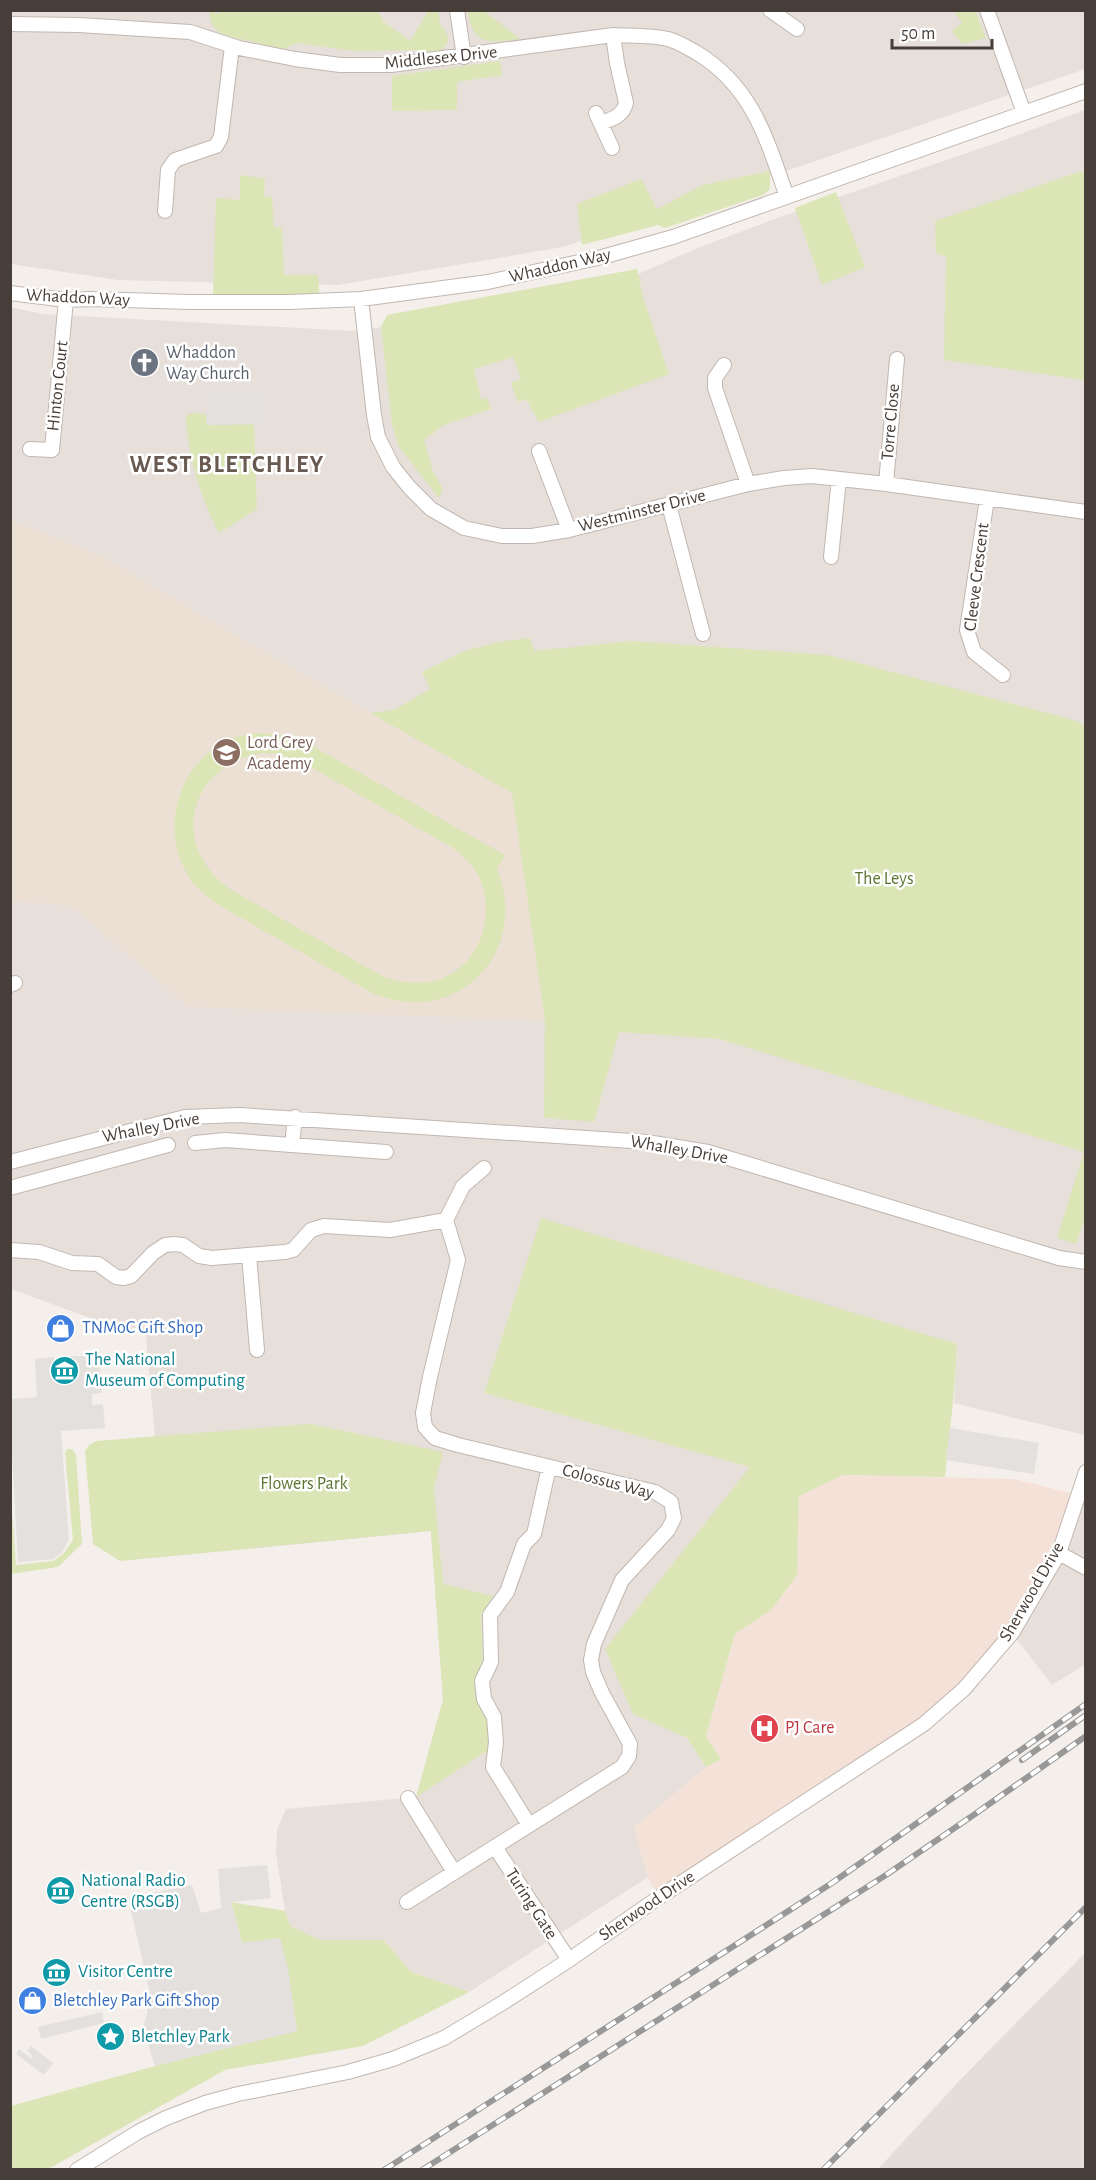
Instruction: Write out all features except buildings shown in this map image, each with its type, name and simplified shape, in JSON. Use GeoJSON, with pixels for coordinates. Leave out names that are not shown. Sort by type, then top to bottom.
{"type":"FeatureCollection","features":[{"type":"Feature","properties":{"kind":"street"},"geometry":{"type":"LineString","coordinates":[[457,10],[464,57]]}},
{"type":"Feature","properties":{"kind":"street"},"geometry":{"type":"LineString","coordinates":[[770,10],[797,29]]}},
{"type":"Feature","properties":{"kind":"street"},"geometry":{"type":"LineString","coordinates":[[987,10],[1024,113]]}},
{"type":"Feature","properties":{"kind":"street","name":"Middlesex Drive"},"geometry":{"type":"LineString","coordinates":[[10,24],[80,25],[190,32],[232,46],[295,59],[340,65],[391,65],[464,57],[613,35],[647,36],[681,44],[710,61],[735,84],[766,135],[787,197]]}},
{"type":"Feature","properties":{"kind":"street"},"geometry":{"type":"LineString","coordinates":[[612,148],[598,118],[621,114],[625,110],[626,103],[613,35]]}},
{"type":"Feature","properties":{"kind":"street"},"geometry":{"type":"LineString","coordinates":[[165,211],[168,170],[175,160],[216,146],[221,137],[232,46]]}},
{"type":"Feature","properties":{"kind":"street","name":"Whaddon Way"},"geometry":{"type":"LineString","coordinates":[[10,293],[66,300],[91,298],[279,302],[361,299],[488,282],[602,257],[674,237],[1086,91]]}},
{"type":"Feature","properties":{"kind":"street","name":"Westminster Drive"},"geometry":{"type":"LineString","coordinates":[[361,299],[378,437],[393,467],[409,487],[431,508],[464,528],[484,533],[532,537],[569,530],[748,484],[784,478],[812,477],[886,484],[1086,512]]}},
{"type":"Feature","properties":{"kind":"street","name":"Hinton Court"},"geometry":{"type":"LineString","coordinates":[[30,449],[52,450],[66,300]]}},
{"type":"Feature","properties":{"kind":"street","name":"Torre Close"},"geometry":{"type":"LineString","coordinates":[[886,484],[897,359]]}},
{"type":"Feature","properties":{"kind":"street"},"geometry":{"type":"LineString","coordinates":[[724,365],[715,378],[715,388],[748,484]]}},
{"type":"Feature","properties":{"kind":"street"},"geometry":{"type":"LineString","coordinates":[[539,451],[569,530]]}},
{"type":"Feature","properties":{"kind":"street"},"geometry":{"type":"LineString","coordinates":[[831,557],[839,479]]}},
{"type":"Feature","properties":{"kind":"street","name":"Cleeve Crescent"},"geometry":{"type":"LineString","coordinates":[[987,499],[967,630],[974,652],[1003,675]]}},
{"type":"Feature","properties":{"kind":"street"},"geometry":{"type":"LineString","coordinates":[[669,505],[703,634]]}},
{"type":"Feature","properties":{"kind":"street","name":"Whalley Drive"},"geometry":{"type":"LineString","coordinates":[[10,1161],[185,1117],[239,1115],[647,1142],[708,1152],[1059,1258],[1086,1262]]}},
{"type":"Feature","properties":{"kind":"street"},"geometry":{"type":"LineString","coordinates":[[292,1145],[295,1118]]}},
{"type":"Feature","properties":{"kind":"street","name":"Whalley Drive"},"geometry":{"type":"LineString","coordinates":[[195,1143],[225,1140],[386,1152]]}},
{"type":"Feature","properties":{"kind":"street","name":"Whalley Drive"},"geometry":{"type":"LineString","coordinates":[[10,1188],[168,1145]]}},
{"type":"Feature","properties":{"kind":"street"},"geometry":{"type":"LineString","coordinates":[[10,1250],[39,1252],[72,1263],[98,1264],[116,1277],[124,1278],[131,1276],[153,1253],[165,1245],[183,1245],[198,1256],[212,1258],[293,1250],[311,1230],[324,1226],[390,1230],[446,1220],[463,1186],[484,1168]]}},
{"type":"Feature","properties":{"kind":"street","name":"Colossus Way"},"geometry":{"type":"LineString","coordinates":[[407,1902],[622,1767],[629,1756],[630,1744],[593,1672],[591,1660],[594,1644],[622,1580],[668,1530],[674,1518],[671,1502],[655,1492],[458,1445],[435,1438],[425,1427],[423,1413],[430,1377],[458,1260],[446,1220]]}},
{"type":"Feature","properties":{"kind":"street"},"geometry":{"type":"LineString","coordinates":[[249,1255],[257,1350]]}},
{"type":"Feature","properties":{"kind":"street"},"geometry":{"type":"LineString","coordinates":[[529,1825],[493,1767],[496,1742],[494,1717],[484,1699],[482,1681],[491,1662],[490,1615],[507,1592],[524,1544],[534,1534],[549,1467]]}},
{"type":"Feature","properties":{"kind":"street","name":"Sherwood Drive"},"geometry":{"type":"LineString","coordinates":[[77,2169],[138,2132],[205,2103],[238,2094],[348,2072],[393,2059],[444,2038],[569,1960],[667,1892],[924,1724],[964,1689],[1012,1633],[1059,1553],[1086,1472]]}},
{"type":"Feature","properties":{"kind":"street"},"geometry":{"type":"LineString","coordinates":[[1059,1553],[1086,1568]]}},
{"type":"Feature","properties":{"kind":"street"},"geometry":{"type":"LineString","coordinates":[[408,1798],[454,1872]]}},
{"type":"Feature","properties":{"kind":"street","name":"Turing Gate"},"geometry":{"type":"LineString","coordinates":[[495,1847],[569,1960]]}},
{"type":"Feature","properties":{"kind":"shaded area"},"geometry":{"type":"Polygon","coordinates":[[[10,11],[1085,11],[1085,69],[563,247],[338,285],[118,280],[11,264],[10,11]]]}},
{"type":"Feature","properties":{"kind":"shaded area"},"geometry":{"type":"Polygon","coordinates":[[[1085,110],[1085,1435],[954,1403],[957,1344],[484,1393],[751,1467],[606,1649],[633,1714],[687,1738],[706,1767],[634,1828],[648,1877],[469,1992],[411,1972],[384,1940],[320,1940],[290,1926],[285,1911],[276,1853],[277,1830],[286,1809],[416,1797],[443,1700],[431,1531],[249,1549],[240,1431],[155,1437],[146,1336],[11,1289],[10,307],[43,314],[353,331],[576,301],[698,248],[780,217],[1085,110]]]}},
{"type":"Feature","properties":{"kind":"shaded area"},"geometry":{"type":"Polygon","coordinates":[[[265,389],[265,424],[207,425],[206,391],[265,389]]]}},
{"type":"Feature","properties":{"kind":"shaded area","name":"Lord Grey Academy"},"geometry":{"type":"Polygon","coordinates":[[[10,520],[104,557],[238,637],[512,793],[545,1021],[189,1007],[71,906],[11,901],[10,520]]]}},
{"type":"Feature","properties":{"kind":"shaded area"},"geometry":{"type":"Polygon","coordinates":[[[99,1355],[102,1393],[92,1394],[92,1405],[103,1404],[105,1428],[61,1431],[69,1540],[61,1553],[53,1559],[18,1562],[11,1399],[37,1397],[35,1359],[54,1357],[55,1361],[64,1360],[64,1357],[99,1355]]]}},
{"type":"Feature","properties":{"kind":"shaded area"},"geometry":{"type":"Polygon","coordinates":[[[950,1428],[1039,1443],[1034,1474],[946,1460],[950,1428]]]}},
{"type":"Feature","properties":{"kind":"shaded area"},"geometry":{"type":"Polygon","coordinates":[[[1085,1459],[1085,1665],[1052,1685],[1012,1633],[1059,1553],[1084,1477],[1085,1459]]]}},
{"type":"Feature","properties":{"kind":"shaded area"},"geometry":{"type":"Polygon","coordinates":[[[843,1475],[1014,1479],[1078,1495],[1012,1633],[964,1689],[658,1898],[648,1877],[634,1828],[706,1767],[721,1759],[706,1736],[735,1634],[771,1610],[797,1575],[799,1496],[843,1475]]]}},
{"type":"Feature","properties":{"kind":"shaded area"},"geometry":{"type":"Polygon","coordinates":[[[267,1865],[271,1898],[231,1902],[242,1943],[280,1938],[288,1969],[297,2031],[155,2066],[143,2029],[151,1997],[128,1898],[192,1885],[201,1913],[221,1908],[218,1869],[267,1865]]]}},
{"type":"Feature","properties":{"kind":"shaded area"},"geometry":{"type":"Polygon","coordinates":[[[1085,1953],[1085,2169],[878,2169],[961,2079],[1085,1953]]]}},
{"type":"Feature","properties":{"kind":"shaded area"},"geometry":{"type":"Polygon","coordinates":[[[102,2012],[104,2023],[41,2039],[38,2027],[102,2012]]]}},
{"type":"Feature","properties":{"kind":"shaded area"},"geometry":{"type":"Polygon","coordinates":[[[31,2046],[53,2063],[44,2075],[16,2054],[19,2049],[32,2059],[33,2056],[27,2051],[31,2046]]]}},
{"type":"Feature","properties":{"kind":"green space"},"geometry":{"type":"Polygon","coordinates":[[[210,11],[219,14],[221,11],[375,11],[380,14],[383,21],[410,41],[428,11],[438,11],[440,25],[448,41],[440,50],[439,57],[424,57],[415,50],[354,51],[297,43],[283,49],[224,35],[213,26],[210,11]]]}},
{"type":"Feature","properties":{"kind":"green space"},"geometry":{"type":"Polygon","coordinates":[[[468,11],[484,11],[520,39],[492,41],[479,37],[470,23],[468,11]]]}},
{"type":"Feature","properties":{"kind":"green space"},"geometry":{"type":"Polygon","coordinates":[[[953,11],[975,11],[986,38],[962,44],[952,31],[962,23],[953,11]]]}},
{"type":"Feature","properties":{"kind":"green space"},"geometry":{"type":"Polygon","coordinates":[[[500,61],[502,75],[457,82],[457,110],[392,111],[392,76],[500,61]]]}},
{"type":"Feature","properties":{"kind":"green space"},"geometry":{"type":"Polygon","coordinates":[[[770,171],[770,189],[763,195],[665,228],[658,225],[582,245],[577,204],[641,179],[657,209],[703,185],[770,171]]]}},
{"type":"Feature","properties":{"kind":"green space"},"geometry":{"type":"Polygon","coordinates":[[[1082,171],[1086,178],[1085,380],[944,360],[946,256],[936,254],[935,221],[1082,171]]]}},
{"type":"Feature","properties":{"kind":"green space"},"geometry":{"type":"Polygon","coordinates":[[[240,175],[265,179],[264,196],[272,197],[274,227],[282,228],[284,275],[318,275],[320,299],[315,299],[311,294],[213,296],[216,198],[240,200],[240,175]]]}},
{"type":"Feature","properties":{"kind":"green space"},"geometry":{"type":"Polygon","coordinates":[[[836,192],[865,267],[822,285],[795,208],[836,192]]]}},
{"type":"Feature","properties":{"kind":"green space"},"geometry":{"type":"Polygon","coordinates":[[[637,269],[643,297],[669,374],[539,422],[526,399],[518,402],[511,383],[521,379],[513,357],[474,369],[481,399],[487,398],[491,409],[444,425],[424,440],[433,472],[443,489],[439,498],[399,447],[392,425],[381,327],[387,315],[637,269]]]}},
{"type":"Feature","properties":{"kind":"green space"},"geometry":{"type":"Polygon","coordinates":[[[190,413],[206,414],[207,425],[254,424],[257,509],[219,533],[206,505],[192,462],[186,417],[190,413]]]}},
{"type":"Feature","properties":{"kind":"green space","name":"The Leys"},"geometry":{"type":"Polygon","coordinates":[[[530,638],[534,651],[632,641],[828,655],[1077,721],[1085,728],[1086,1214],[1076,1244],[1057,1238],[1084,1152],[720,1039],[619,1032],[594,1122],[544,1118],[545,1021],[512,793],[370,713],[394,710],[430,689],[422,672],[464,651],[499,642],[530,638]]]}},
{"type":"Feature","properties":{"kind":"green space"},"geometry":{"type":"Polygon","coordinates":[[[255,733],[288,735],[302,740],[505,855],[497,869],[505,900],[504,929],[495,955],[479,976],[457,992],[432,1001],[403,1001],[372,993],[222,907],[197,887],[190,879],[181,860],[176,840],[175,820],[178,801],[185,782],[210,751],[228,740],[255,733]],[[261,753],[236,761],[217,774],[203,790],[195,810],[194,830],[199,851],[211,871],[230,889],[384,977],[421,983],[450,975],[463,965],[473,953],[485,923],[484,891],[476,871],[470,864],[453,848],[300,761],[280,754],[261,753]]]}},
{"type":"Feature","properties":{"kind":"green space"},"geometry":{"type":"Polygon","coordinates":[[[541,1218],[957,1344],[945,1477],[843,1475],[799,1496],[797,1575],[771,1610],[735,1634],[706,1736],[721,1759],[706,1767],[687,1738],[633,1714],[605,1649],[750,1467],[484,1393],[541,1218]]]}},
{"type":"Feature","properties":{"kind":"green space","name":"Flowers Park"},"geometry":{"type":"Polygon","coordinates":[[[311,1424],[443,1452],[434,1488],[443,1584],[493,1596],[481,1615],[483,1662],[476,1694],[479,1707],[487,1721],[490,1749],[416,1797],[443,1700],[431,1531],[120,1561],[93,1544],[85,1451],[89,1445],[97,1441],[311,1424]]]}},
{"type":"Feature","properties":{"kind":"green space"},"geometry":{"type":"Polygon","coordinates":[[[67,1449],[72,1449],[76,1455],[82,1544],[58,1567],[11,1574],[11,1498],[16,1565],[54,1561],[64,1553],[73,1540],[65,1453],[67,1449]]]}},
{"type":"Feature","properties":{"kind":"green space"},"geometry":{"type":"Polygon","coordinates":[[[231,1902],[285,1911],[290,1926],[320,1940],[384,1940],[411,1972],[469,1992],[363,2046],[225,2070],[48,2169],[11,2170],[11,2106],[155,2066],[297,2031],[280,1938],[242,1943],[231,1902]]]}},
{"type":"Feature","properties":{"kind":"railway"},"geometry":{"type":"LineString","coordinates":[[384,2170],[832,1883],[1086,1704]]}},
{"type":"Feature","properties":{"kind":"railway"},"geometry":{"type":"LineString","coordinates":[[1022,1760],[1086,1715]]}},
{"type":"Feature","properties":{"kind":"railway"},"geometry":{"type":"LineString","coordinates":[[422,2170],[886,1875],[1086,1736]]}},
{"type":"Feature","properties":{"kind":"railway"},"geometry":{"type":"LineString","coordinates":[[823,2170],[1086,1907]]}},
{"type":"Feature","properties":{"kind":"place","name":"Whaddon Way Church"},"geometry":{"type":"Point","coordinates":[145,363]}},
{"type":"Feature","properties":{"kind":"place","name":"Lord Grey Academy"},"geometry":{"type":"Point","coordinates":[226,753]}},
{"type":"Feature","properties":{"kind":"place","name":"TNMoC Gift Shop"},"geometry":{"type":"Point","coordinates":[61,1328]}},
{"type":"Feature","properties":{"kind":"place","name":"The National Museum of Computing"},"geometry":{"type":"Point","coordinates":[64,1370]}},
{"type":"Feature","properties":{"kind":"place","name":"PJ Care"},"geometry":{"type":"Point","coordinates":[764,1728]}},
{"type":"Feature","properties":{"kind":"place","name":"National Radio Centre (RSGB)"},"geometry":{"type":"Point","coordinates":[60,1891]}},
{"type":"Feature","properties":{"kind":"place","name":"Visitor Centre"},"geometry":{"type":"Point","coordinates":[57,1972]}},
{"type":"Feature","properties":{"kind":"place","name":"Bletchley Park Gift Shop"},"geometry":{"type":"Point","coordinates":[32,2001]}},
{"type":"Feature","properties":{"kind":"place","name":"Bletchley Park"},"geometry":{"type":"Point","coordinates":[110,2037]}},
{"type":"Feature","properties":{"kind":"district","name":"WEST BLETCHLEY"},"geometry":{"type":"Point","coordinates":[227,465]}}]}
